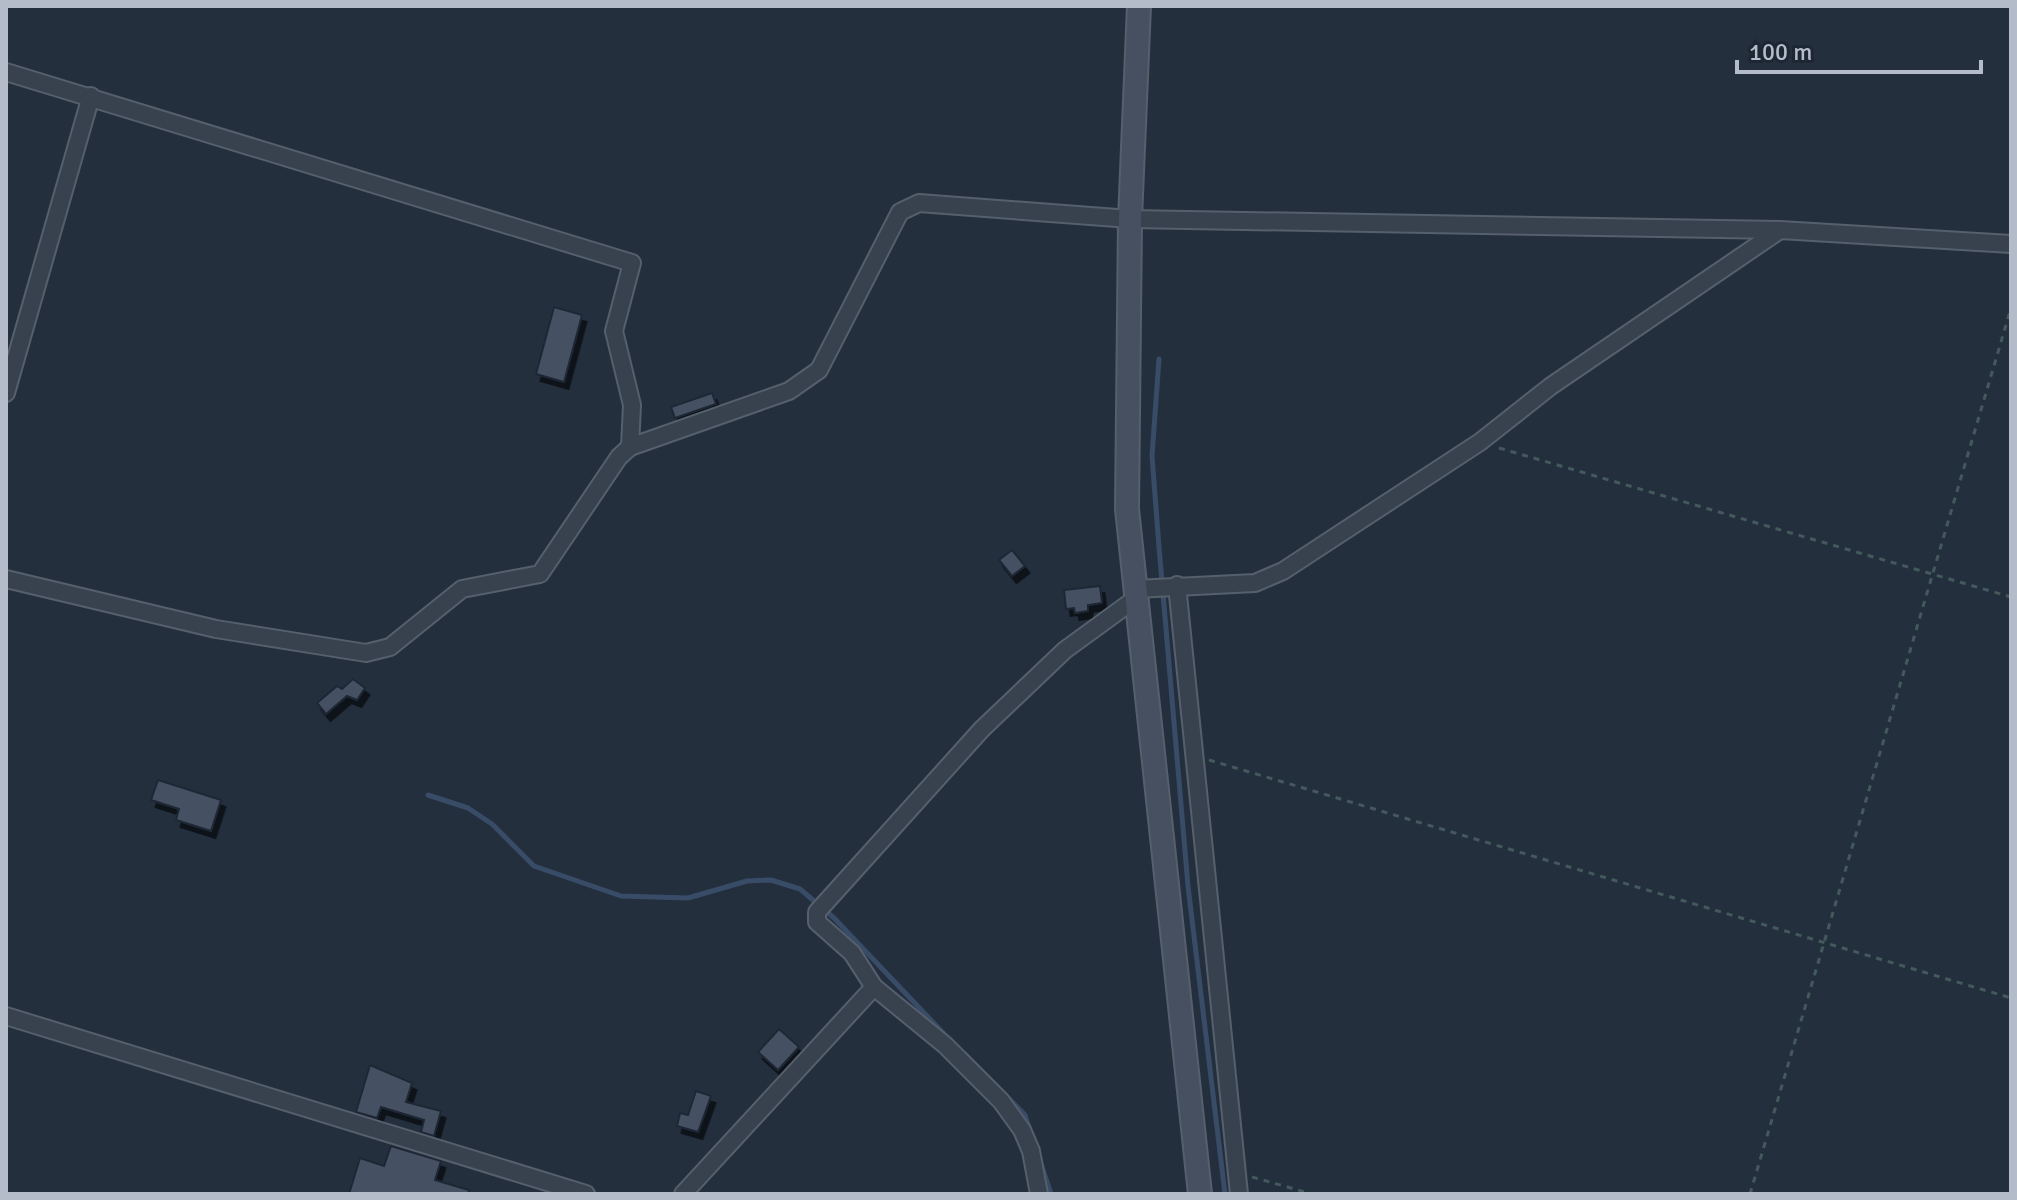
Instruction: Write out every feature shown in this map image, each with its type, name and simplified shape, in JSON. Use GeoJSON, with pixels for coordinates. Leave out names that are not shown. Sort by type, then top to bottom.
{"type":"FeatureCollection","features":[{"type":"Feature","properties":{"kind":"street"},"geometry":{"type":"LineString","coordinates":[[1139,6],[1130,219],[1127,509],[1139,592],[1200,1194]]}},
{"type":"Feature","properties":{"kind":"street"},"geometry":{"type":"LineString","coordinates":[[6,72],[632,263],[614,331],[632,405],[630,447]]}},
{"type":"Feature","properties":{"kind":"street"},"geometry":{"type":"LineString","coordinates":[[6,393],[11,358],[91,96]]}},
{"type":"Feature","properties":{"kind":"street"},"geometry":{"type":"LineString","coordinates":[[6,579],[216,629],[366,653],[390,647],[462,589],[540,574],[619,457],[630,447],[789,391],[819,370],[900,212],[919,203],[1130,219],[1780,230],[2011,244]]}},
{"type":"Feature","properties":{"kind":"street"},"geometry":{"type":"LineString","coordinates":[[1039,1194],[1031,1151],[1022,1130],[1001,1101],[945,1045],[874,987],[852,953],[817,922],[817,912],[828,897],[982,729],[1065,650],[1139,592],[1172,586],[1255,583],[1283,571],[1480,442],[1551,386],[1780,230]]}},
{"type":"Feature","properties":{"kind":"street"},"geometry":{"type":"LineString","coordinates":[[1172,586],[1196,756],[1239,1194]]}},
{"type":"Feature","properties":{"kind":"street"},"geometry":{"type":"LineString","coordinates":[[683,1194],[874,987]]}},
{"type":"Feature","properties":{"kind":"street"},"geometry":{"type":"LineString","coordinates":[[6,1016],[586,1194]]}},
{"type":"Feature","properties":{"kind":"path"},"geometry":{"type":"LineString","coordinates":[[1750,1194],[1930,574],[2011,308]]}},
{"type":"Feature","properties":{"kind":"path"},"geometry":{"type":"LineString","coordinates":[[1480,442],[2011,597]]}},
{"type":"Feature","properties":{"kind":"path"},"geometry":{"type":"LineString","coordinates":[[1196,756],[2011,998]]}},
{"type":"Feature","properties":{"kind":"path"},"geometry":{"type":"LineString","coordinates":[[1237,1172],[1312,1194]]}},
{"type":"Feature","properties":{"kind":"building"},"geometry":{"type":"Polygon","coordinates":[[[554,307],[582,315],[564,382],[536,374],[554,307]]]}},
{"type":"Feature","properties":{"kind":"building"},"geometry":{"type":"Polygon","coordinates":[[[712,393],[716,404],[675,418],[671,407],[712,393]]]}},
{"type":"Feature","properties":{"kind":"building"},"geometry":{"type":"Polygon","coordinates":[[[1012,550],[1025,566],[1012,576],[999,560],[1012,550]]]}},
{"type":"Feature","properties":{"kind":"building"},"geometry":{"type":"Polygon","coordinates":[[[1100,586],[1102,603],[1088,605],[1088,611],[1075,613],[1074,608],[1066,609],[1064,590],[1100,586]]]}},
{"type":"Feature","properties":{"kind":"building"},"geometry":{"type":"Polygon","coordinates":[[[353,679],[365,688],[357,700],[347,696],[326,714],[317,703],[337,686],[342,689],[353,679]]]}},
{"type":"Feature","properties":{"kind":"building"},"geometry":{"type":"Polygon","coordinates":[[[158,780],[221,800],[211,831],[176,820],[179,809],[151,800],[158,780]]]}},
{"type":"Feature","properties":{"kind":"building"},"geometry":{"type":"Polygon","coordinates":[[[779,1029],[799,1047],[778,1070],[758,1052],[779,1029]]]}},
{"type":"Feature","properties":{"kind":"building"},"geometry":{"type":"Polygon","coordinates":[[[370,1065],[412,1083],[406,1102],[441,1111],[434,1136],[421,1132],[424,1120],[381,1107],[377,1118],[356,1112],[370,1065]]]}},
{"type":"Feature","properties":{"kind":"building"},"geometry":{"type":"Polygon","coordinates":[[[696,1091],[711,1096],[698,1132],[677,1126],[680,1113],[688,1115],[696,1091]]]}},
{"type":"Feature","properties":{"kind":"building"},"geometry":{"type":"Polygon","coordinates":[[[391,1146],[441,1161],[435,1180],[469,1190],[468,1194],[349,1194],[360,1158],[384,1166],[391,1146]]]}},
{"type":"Feature","properties":{"kind":"waterway"},"geometry":{"type":"LineString","coordinates":[[1159,359],[1152,456],[1159,547],[1188,886],[1225,1194]]}},
{"type":"Feature","properties":{"kind":"waterway"},"geometry":{"type":"LineString","coordinates":[[428,795],[468,808],[492,824],[534,866],[621,896],[688,898],[747,881],[771,880],[800,889],[834,918],[946,1036]]}},
{"type":"Feature","properties":{"kind":"waterway"},"geometry":{"type":"LineString","coordinates":[[965,1054],[1025,1115],[1051,1194]]}}]}
